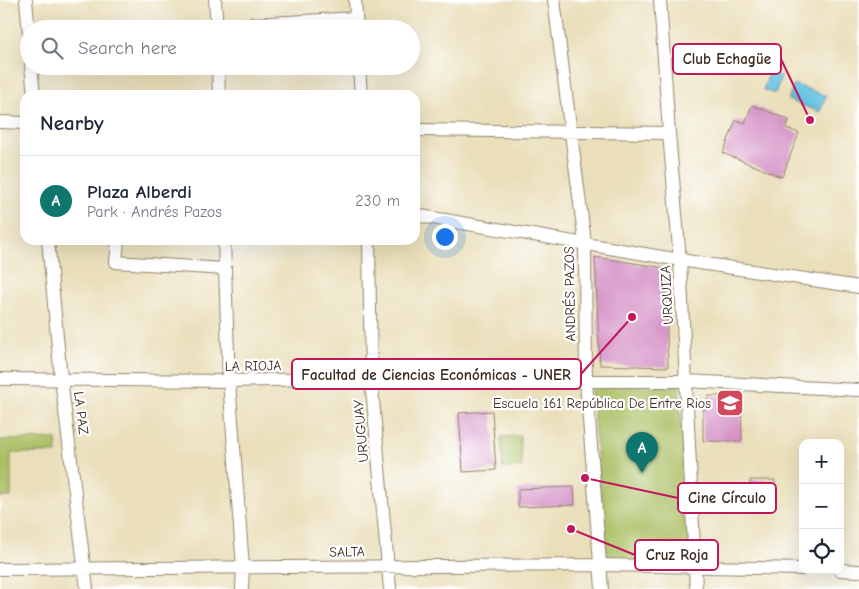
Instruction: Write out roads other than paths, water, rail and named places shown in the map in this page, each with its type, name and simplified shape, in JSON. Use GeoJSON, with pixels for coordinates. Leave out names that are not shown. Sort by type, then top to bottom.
{"type":"FeatureCollection","features":[{"type":"Feature","properties":{"kind":"street"},"geometry":{"type":"LineString","coordinates":[[26,0],[28,20]]}},
{"type":"Feature","properties":{"kind":"street"},"geometry":{"type":"LineString","coordinates":[[215,0],[216,20]]}},
{"type":"Feature","properties":{"kind":"street"},"geometry":{"type":"LineString","coordinates":[[355,0],[356,20]]}},
{"type":"Feature","properties":{"kind":"street","name":"ANDRÉS PAZOS"},"geometry":{"type":"LineString","coordinates":[[554,0],[585,243],[586,381],[602,589]]}},
{"type":"Feature","properties":{"kind":"street","name":"URQUIZA"},"geometry":{"type":"LineString","coordinates":[[660,0],[680,260],[696,589]]}},
{"type":"Feature","properties":{"kind":"street"},"geometry":{"type":"LineString","coordinates":[[33,75],[34,90]]}},
{"type":"Feature","properties":{"kind":"street"},"geometry":{"type":"LineString","coordinates":[[218,75],[219,90]]}},
{"type":"Feature","properties":{"kind":"street"},"geometry":{"type":"LineString","coordinates":[[360,75],[361,90]]}},
{"type":"Feature","properties":{"kind":"street"},"geometry":{"type":"LineString","coordinates":[[0,122],[20,123]]}},
{"type":"Feature","properties":{"kind":"street"},"geometry":{"type":"LineString","coordinates":[[420,130],[669,133]]}},
{"type":"Feature","properties":{"kind":"street"},"geometry":{"type":"LineString","coordinates":[[420,216],[680,260],[859,287]]}},
{"type":"Feature","properties":{"kind":"street","name":"LA PAZ"},"geometry":{"type":"LineString","coordinates":[[48,245],[61,379],[87,589]]}},
{"type":"Feature","properties":{"kind":"street"},"geometry":{"type":"LineString","coordinates":[[118,245],[116,262],[225,269]]}},
{"type":"Feature","properties":{"kind":"street"},"geometry":{"type":"LineString","coordinates":[[224,245],[229,381],[243,568],[242,589]]}},
{"type":"Feature","properties":{"kind":"street","name":"URUGUAY"},"geometry":{"type":"LineString","coordinates":[[369,245],[372,378],[390,589]]}},
{"type":"Feature","properties":{"kind":"street","name":"LA RIOJA"},"geometry":{"type":"LineString","coordinates":[[0,379],[229,381],[372,378],[686,381],[859,390]]}},
{"type":"Feature","properties":{"kind":"street","name":"SALTA"},"geometry":{"type":"LineString","coordinates":[[0,569],[601,565],[799,569]]}},
{"type":"Feature","properties":{"kind":"street"},"geometry":{"type":"LineString","coordinates":[[844,570],[859,571]]}},
{"type":"Feature","properties":{"kind":"water"},"geometry":{"type":"Polygon","coordinates":[[[769,73],[781,77],[775,94],[763,90],[769,73]]]}},
{"type":"Feature","properties":{"kind":"water"},"geometry":{"type":"Polygon","coordinates":[[[794,84],[826,96],[820,112],[788,100],[794,84]]]}},
{"type":"Feature","properties":{"kind":"place","name":"Club Echagüe"},"geometry":{"type":"Point","coordinates":[810,120]}},
{"type":"Feature","properties":{"kind":"place","name":"Facultad de Ciencias Económicas - UNER"},"geometry":{"type":"Point","coordinates":[632,317]}},
{"type":"Feature","properties":{"kind":"place","name":"Escuela 161 República De Entre Rios"},"geometry":{"type":"Point","coordinates":[730,403]}},
{"type":"Feature","properties":{"kind":"place","name":"Plaza Alberdi"},"geometry":{"type":"Point","coordinates":[642,473]}},
{"type":"Feature","properties":{"kind":"place","name":"Cine Círculo"},"geometry":{"type":"Point","coordinates":[585,478]}},
{"type":"Feature","properties":{"kind":"place","name":"Cruz Roja"},"geometry":{"type":"Point","coordinates":[571,529]}}]}
